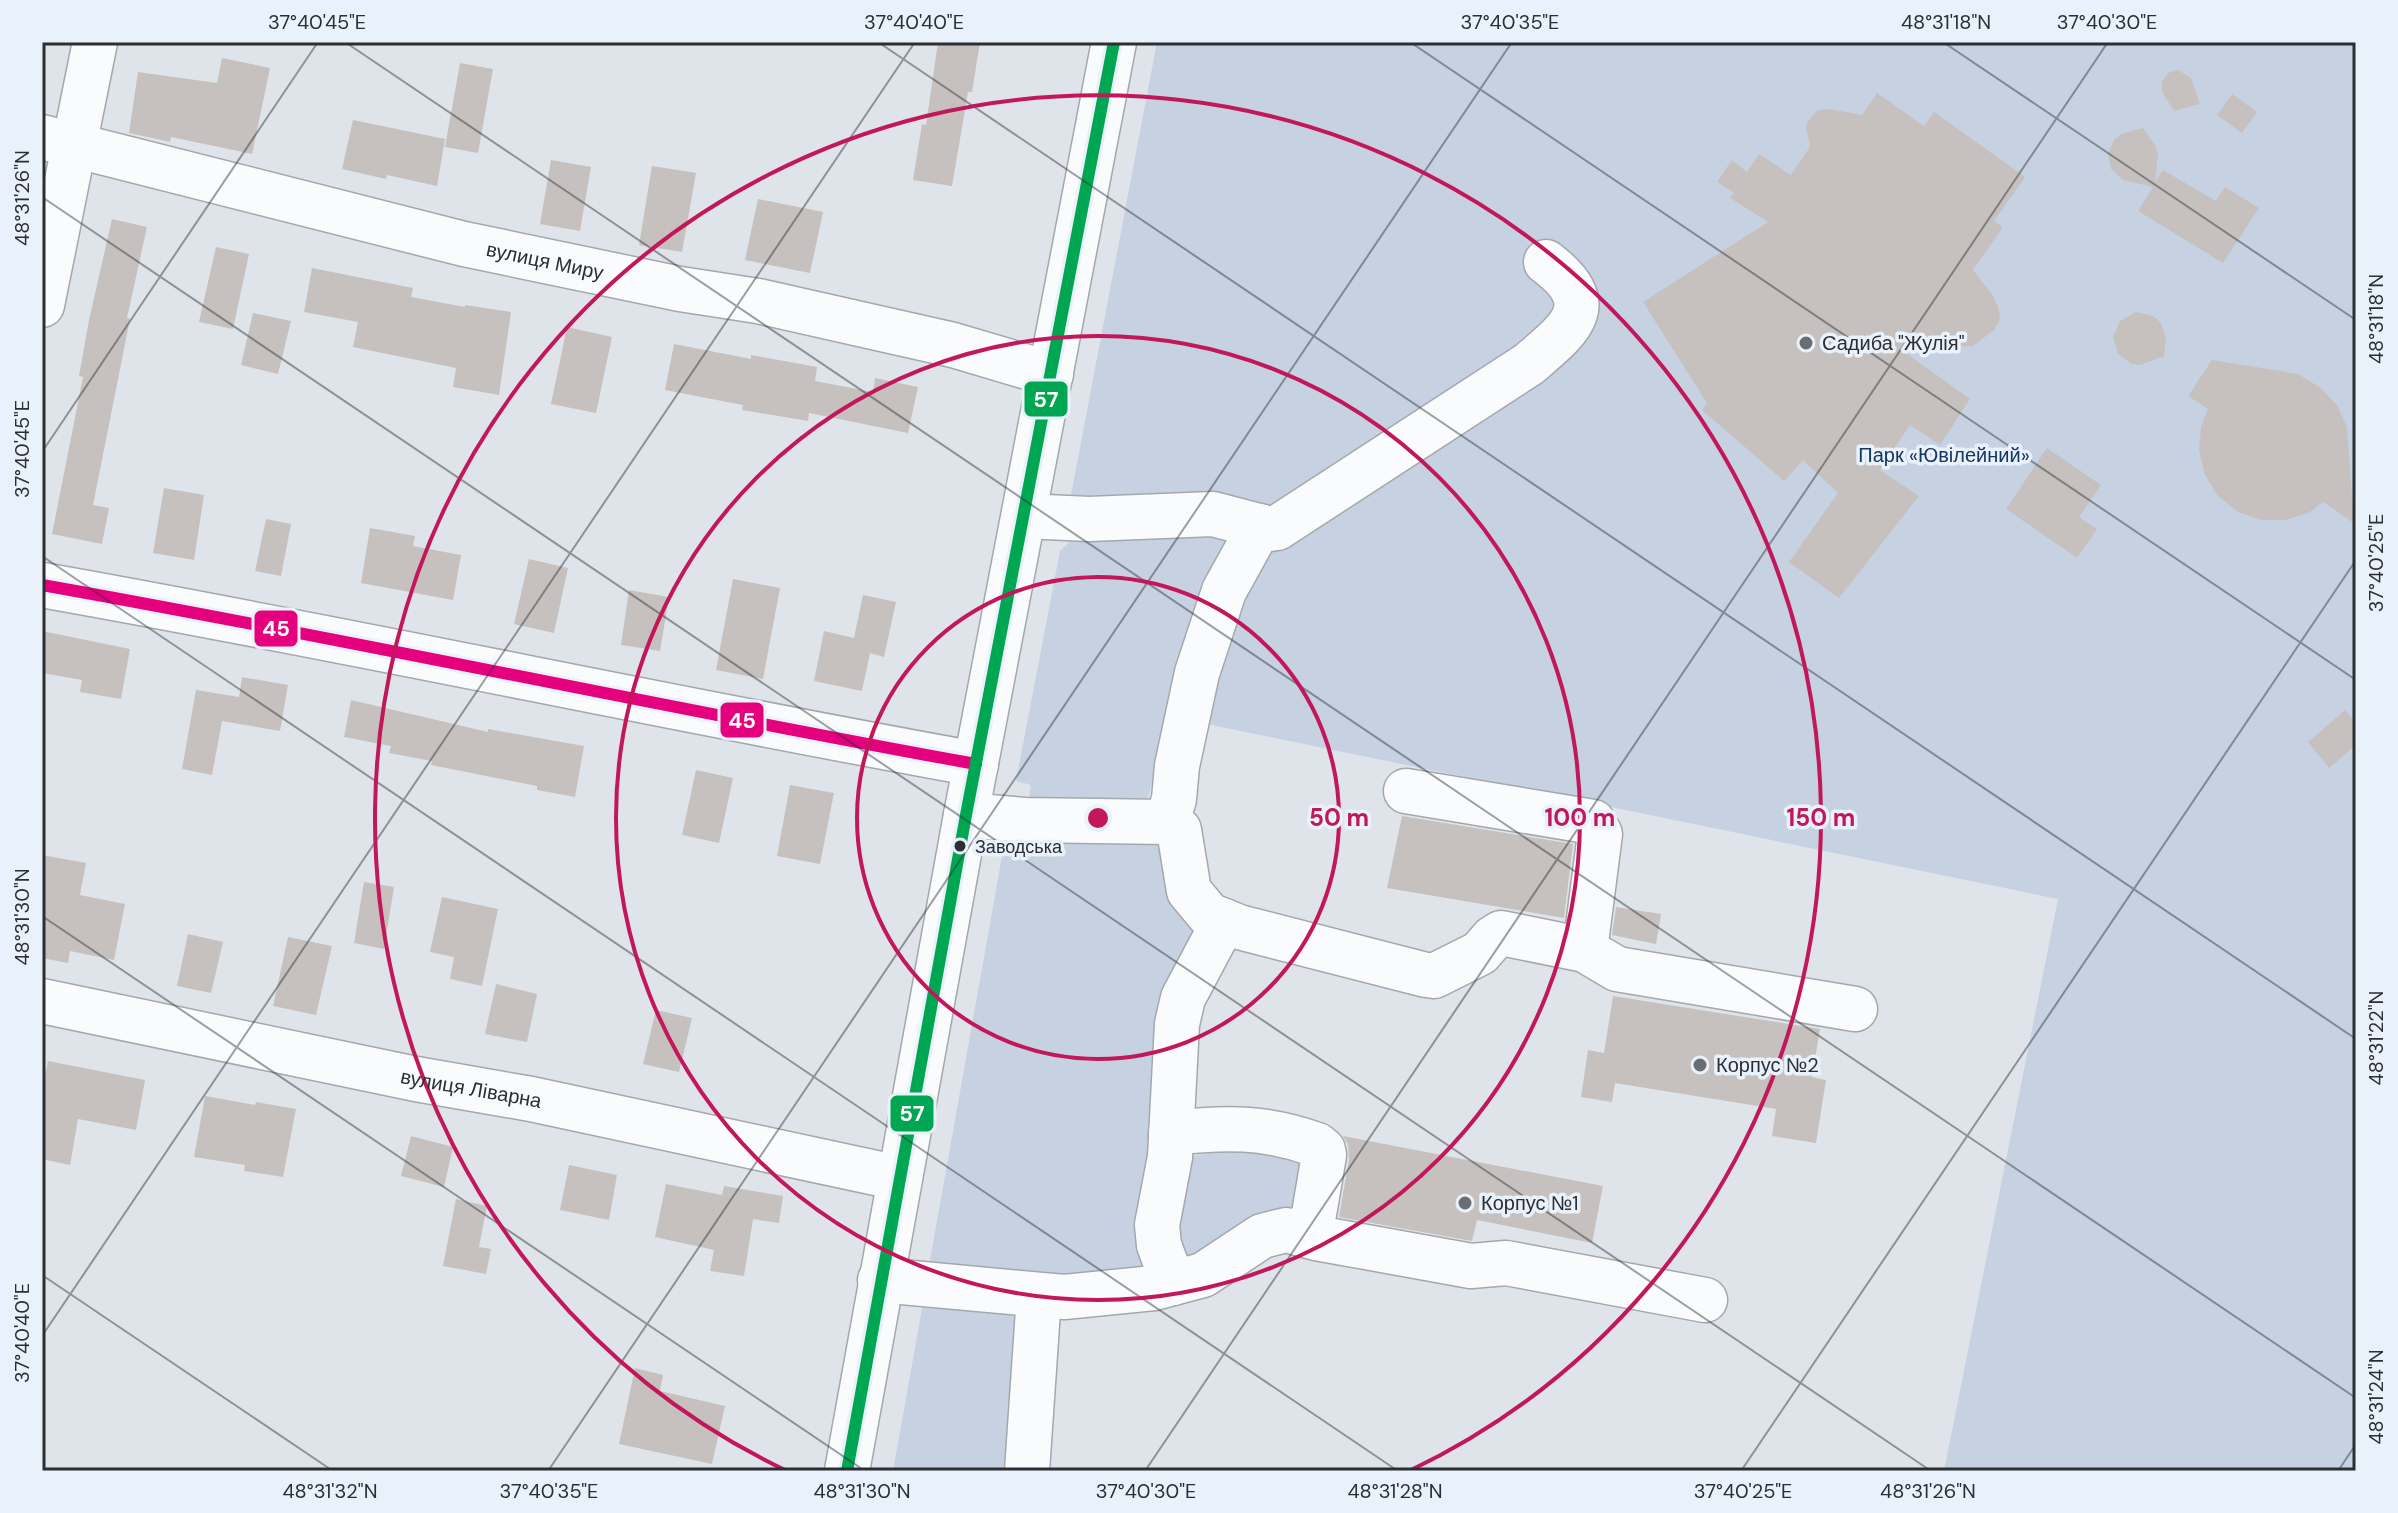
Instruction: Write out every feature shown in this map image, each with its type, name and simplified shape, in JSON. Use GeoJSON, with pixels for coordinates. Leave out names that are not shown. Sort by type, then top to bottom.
{"type":"FeatureCollection","features":[{"type":"Feature","properties":{"kind":"street"},"geometry":{"type":"LineString","coordinates":[[42,305],[58,141],[95,42]]}},
{"type":"Feature","properties":{"kind":"street"},"geometry":{"type":"LineString","coordinates":[[847,1471],[966,815],[1114,42]]}},
{"type":"Feature","properties":{"kind":"street","name":"вулиця Миру"},"geometry":{"type":"LineString","coordinates":[[58,141],[464,244],[680,289],[758,301],[953,345],[1051,374]]}},
{"type":"Feature","properties":{"kind":"street"},"geometry":{"type":"LineString","coordinates":[[1024,516],[1089,519],[1213,514],[1277,528],[1529,364],[1555,342],[1572,323],[1577,310],[1575,290],[1564,276],[1546,262]]}},
{"type":"Feature","properties":{"kind":"street"},"geometry":{"type":"LineString","coordinates":[[1167,822],[1197,673],[1224,591],[1260,526]]}},
{"type":"Feature","properties":{"kind":"street"},"geometry":{"type":"LineString","coordinates":[[42,585],[191,611],[753,724],[976,764]]}},
{"type":"Feature","properties":{"kind":"street"},"geometry":{"type":"LineString","coordinates":[[1406,791],[1593,822],[1600,834],[1585,950]]}},
{"type":"Feature","properties":{"kind":"street"},"geometry":{"type":"LineString","coordinates":[[966,815],[1025,820],[1167,822],[1179,830],[1189,891],[1209,915],[1239,927],[1434,976],[1480,953],[1501,933],[1585,950],[1617,969],[1855,1009]]}},
{"type":"Feature","properties":{"kind":"street"},"geometry":{"type":"LineString","coordinates":[[1173,1283],[1159,1245],[1157,1225],[1170,1157],[1177,1024],[1183,998],[1224,921]]}},
{"type":"Feature","properties":{"kind":"street","name":"вулиця Ліварна"},"geometry":{"type":"LineString","coordinates":[[42,1001],[416,1079],[531,1099],[899,1178]]}},
{"type":"Feature","properties":{"kind":"street"},"geometry":{"type":"LineString","coordinates":[[1171,1133],[1257,1128],[1317,1145],[1324,1155],[1314,1214],[1304,1235]]}},
{"type":"Feature","properties":{"kind":"street"},"geometry":{"type":"LineString","coordinates":[[880,1280],[1039,1296],[1064,1297],[1128,1291],[1203,1275],[1262,1236],[1286,1230],[1471,1266],[1506,1263],[1705,1300]]}},
{"type":"Feature","properties":{"kind":"street"},"geometry":{"type":"LineString","coordinates":[[1027,1471],[1039,1296]]}},
{"type":"Feature","properties":{"kind":"green space","name":"Парк «Ювілейний»"},"geometry":{"type":"Polygon","coordinates":[[[1157,42],[2356,42],[2356,1471],[1944,1471],[2058,899],[1168,716],[1145,811],[1026,812],[1031,785],[1016,781],[1060,551],[1072,539],[1079,503],[1071,495],[1157,42]]]}},
{"type":"Feature","properties":{"kind":"green space"},"geometry":{"type":"Polygon","coordinates":[[[1007,828],[1148,831],[1170,847],[1203,925],[1156,1272],[1065,1280],[929,1266],[1007,828]]]}},
{"type":"Feature","properties":{"kind":"green space"},"geometry":{"type":"Polygon","coordinates":[[[1254,1144],[1307,1157],[1299,1207],[1260,1213],[1196,1259],[1181,1264],[1171,1227],[1184,1158],[1254,1144]]]}},
{"type":"Feature","properties":{"kind":"green space"},"geometry":{"type":"Polygon","coordinates":[[[923,1303],[1015,1308],[1025,1322],[1014,1471],[893,1471],[923,1303]]]}},
{"type":"Feature","properties":{"kind":"building"},"geometry":{"type":"Polygon","coordinates":[[[938,42],[980,42],[952,186],[913,180],[922,124],[926,125],[938,42]]]}},
{"type":"Feature","properties":{"kind":"building"},"geometry":{"type":"Polygon","coordinates":[[[222,58],[270,68],[252,154],[171,137],[170,142],[129,133],[138,72],[217,83],[222,58]]]}},
{"type":"Feature","properties":{"kind":"building"},"geometry":{"type":"Polygon","coordinates":[[[460,63],[493,69],[478,153],[445,147],[460,63]]]}},
{"type":"Feature","properties":{"kind":"building"},"geometry":{"type":"Polygon","coordinates":[[[2178,70],[2191,78],[2200,104],[2174,111],[2162,92],[2162,82],[2168,73],[2178,70]]]}},
{"type":"Feature","properties":{"kind":"building","name":"Садиба \"Жулія\""},"geometry":{"type":"Polygon","coordinates":[[[1877,93],[1924,126],[1934,112],[2025,177],[1994,221],[2003,227],[1973,270],[1994,297],[1999,310],[2000,319],[1994,330],[1973,346],[1899,348],[1970,399],[1940,445],[1910,425],[1880,470],[1919,496],[1839,598],[1789,562],[1838,493],[1803,460],[1784,481],[1702,410],[1707,403],[1643,302],[1768,222],[1730,198],[1734,193],[1717,182],[1732,160],[1747,172],[1759,154],[1791,175],[1810,147],[1806,125],[1818,110],[1862,115],[1877,93]]]}},
{"type":"Feature","properties":{"kind":"building"},"geometry":{"type":"Polygon","coordinates":[[[2232,94],[2257,112],[2242,133],[2217,115],[2232,94]]]}},
{"type":"Feature","properties":{"kind":"building"},"geometry":{"type":"Polygon","coordinates":[[[353,120],[445,139],[437,186],[342,169],[353,120]]]}},
{"type":"Feature","properties":{"kind":"building"},"geometry":{"type":"Polygon","coordinates":[[[2143,128],[2158,154],[2155,182],[2163,170],[2216,201],[2225,187],[2259,208],[2223,263],[2138,211],[2153,187],[2123,180],[2111,169],[2108,154],[2114,140],[2121,134],[2143,128]]]}},
{"type":"Feature","properties":{"kind":"building"},"geometry":{"type":"Polygon","coordinates":[[[551,160],[591,167],[580,231],[540,224],[551,160]]]}},
{"type":"Feature","properties":{"kind":"building"},"geometry":{"type":"Polygon","coordinates":[[[652,166],[696,173],[682,252],[639,245],[652,166]]]}},
{"type":"Feature","properties":{"kind":"building"},"geometry":{"type":"Polygon","coordinates":[[[758,199],[823,212],[810,273],[745,260],[758,199]]]}},
{"type":"Feature","properties":{"kind":"building"},"geometry":{"type":"Polygon","coordinates":[[[112,219],[147,227],[93,505],[109,508],[102,544],[52,534],[83,377],[79,376],[89,320],[112,219]]]}},
{"type":"Feature","properties":{"kind":"building"},"geometry":{"type":"Polygon","coordinates":[[[216,247],[249,254],[233,329],[199,322],[216,247]]]}},
{"type":"Feature","properties":{"kind":"building"},"geometry":{"type":"Polygon","coordinates":[[[312,268],[413,288],[411,297],[511,312],[499,395],[453,387],[456,368],[353,347],[358,322],[304,312],[312,268]]]}},
{"type":"Feature","properties":{"kind":"building"},"geometry":{"type":"Polygon","coordinates":[[[2136,312],[2153,316],[2160,322],[2166,337],[2164,356],[2140,365],[2132,364],[2118,354],[2113,337],[2120,321],[2136,312]]]}},
{"type":"Feature","properties":{"kind":"building"},"geometry":{"type":"Polygon","coordinates":[[[253,313],[291,321],[278,374],[241,365],[253,313]]]}},
{"type":"Feature","properties":{"kind":"building"},"geometry":{"type":"Polygon","coordinates":[[[567,327],[612,337],[596,413],[551,404],[567,327]]]}},
{"type":"Feature","properties":{"kind":"building"},"geometry":{"type":"Polygon","coordinates":[[[674,344],[751,359],[751,355],[817,367],[815,381],[873,392],[875,378],[918,387],[908,433],[809,413],[808,421],[742,410],[743,405],[665,390],[674,344]]]}},
{"type":"Feature","properties":{"kind":"building"},"geometry":{"type":"Polygon","coordinates":[[[2212,360],[2298,374],[2321,388],[2337,405],[2347,427],[2354,523],[2323,502],[2310,512],[2286,520],[2261,520],[2238,512],[2218,496],[2205,475],[2199,451],[2201,427],[2208,409],[2188,396],[2212,360]]]}},
{"type":"Feature","properties":{"kind":"building"},"geometry":{"type":"Polygon","coordinates":[[[2047,448],[2101,485],[2079,517],[2097,529],[2077,558],[2006,509],[2047,448]]]}},
{"type":"Feature","properties":{"kind":"building"},"geometry":{"type":"Polygon","coordinates":[[[164,488],[204,495],[194,560],[153,553],[164,488]]]}},
{"type":"Feature","properties":{"kind":"building"},"geometry":{"type":"Polygon","coordinates":[[[266,519],[291,524],[281,576],[255,571],[266,519]]]}},
{"type":"Feature","properties":{"kind":"building"},"geometry":{"type":"Polygon","coordinates":[[[370,528],[415,536],[413,546],[461,555],[453,600],[361,583],[370,528]]]}},
{"type":"Feature","properties":{"kind":"building"},"geometry":{"type":"Polygon","coordinates":[[[529,559],[568,568],[554,633],[514,624],[529,559]]]}},
{"type":"Feature","properties":{"kind":"building"},"geometry":{"type":"Polygon","coordinates":[[[733,579],[780,588],[763,679],[716,670],[733,579]]]}},
{"type":"Feature","properties":{"kind":"building"},"geometry":{"type":"Polygon","coordinates":[[[629,590],[669,597],[660,651],[621,645],[629,590]]]}},
{"type":"Feature","properties":{"kind":"building"},"geometry":{"type":"Polygon","coordinates":[[[863,595],[896,602],[884,657],[870,653],[862,691],[814,681],[824,631],[854,638],[863,595]]]}},
{"type":"Feature","properties":{"kind":"building"},"geometry":{"type":"Polygon","coordinates":[[[42,631],[130,649],[121,699],[80,692],[82,680],[42,673],[42,631]]]}},
{"type":"Feature","properties":{"kind":"building"},"geometry":{"type":"Polygon","coordinates":[[[242,677],[288,685],[280,731],[222,721],[212,775],[182,769],[196,690],[239,697],[242,677]]]}},
{"type":"Feature","properties":{"kind":"building"},"geometry":{"type":"Polygon","coordinates":[[[351,700],[488,732],[488,729],[584,746],[575,797],[537,790],[537,786],[431,765],[432,761],[389,753],[391,746],[344,737],[351,700]]]}},
{"type":"Feature","properties":{"kind":"building"},"geometry":{"type":"Polygon","coordinates":[[[2345,710],[2356,723],[2356,745],[2329,768],[2308,742],[2345,710]]]}},
{"type":"Feature","properties":{"kind":"building"},"geometry":{"type":"Polygon","coordinates":[[[696,770],[733,778],[719,843],[682,835],[696,770]]]}},
{"type":"Feature","properties":{"kind":"building"},"geometry":{"type":"Polygon","coordinates":[[[790,785],[834,793],[820,864],[777,856],[790,785]]]}},
{"type":"Feature","properties":{"kind":"building"},"geometry":{"type":"Polygon","coordinates":[[[1402,816],[1573,844],[1564,918],[1387,888],[1402,816]]]}},
{"type":"Feature","properties":{"kind":"building"},"geometry":{"type":"Polygon","coordinates":[[[42,855],[86,863],[80,895],[125,904],[114,960],[70,951],[68,963],[42,958],[42,855]]]}},
{"type":"Feature","properties":{"kind":"building"},"geometry":{"type":"Polygon","coordinates":[[[364,882],[394,887],[384,949],[354,943],[364,882]]]}},
{"type":"Feature","properties":{"kind":"building"},"geometry":{"type":"Polygon","coordinates":[[[442,897],[498,909],[482,986],[450,979],[454,957],[430,952],[442,897]]]}},
{"type":"Feature","properties":{"kind":"building"},"geometry":{"type":"Polygon","coordinates":[[[1616,907],[1661,914],[1656,944],[1612,935],[1616,907]]]}},
{"type":"Feature","properties":{"kind":"building"},"geometry":{"type":"Polygon","coordinates":[[[188,934],[223,942],[211,993],[177,986],[188,934]]]}},
{"type":"Feature","properties":{"kind":"building"},"geometry":{"type":"Polygon","coordinates":[[[288,937],[332,946],[316,1015],[273,1006],[288,937]]]}},
{"type":"Feature","properties":{"kind":"building"},"geometry":{"type":"Polygon","coordinates":[[[496,984],[537,994],[527,1042],[485,1034],[496,984]]]}},
{"type":"Feature","properties":{"kind":"building","name":"Корпус №2"},"geometry":{"type":"Polygon","coordinates":[[[1613,996],[1820,1029],[1812,1077],[1826,1080],[1816,1143],[1772,1136],[1776,1109],[1615,1083],[1612,1102],[1581,1097],[1588,1050],[1604,1053],[1613,996]]]}},
{"type":"Feature","properties":{"kind":"building"},"geometry":{"type":"Polygon","coordinates":[[[656,1010],[692,1018],[679,1072],[643,1064],[656,1010]]]}},
{"type":"Feature","properties":{"kind":"building"},"geometry":{"type":"Polygon","coordinates":[[[48,1061],[145,1080],[136,1130],[78,1119],[70,1165],[42,1159],[42,1091],[48,1061]]]}},
{"type":"Feature","properties":{"kind":"building"},"geometry":{"type":"Polygon","coordinates":[[[205,1096],[296,1109],[283,1177],[244,1171],[245,1165],[194,1157],[205,1096]]]}},
{"type":"Feature","properties":{"kind":"building"},"geometry":{"type":"Polygon","coordinates":[[[411,1136],[453,1147],[444,1187],[401,1176],[411,1136]]]}},
{"type":"Feature","properties":{"kind":"building","name":"Корпус №1"},"geometry":{"type":"Polygon","coordinates":[[[1343,1136],[1603,1186],[1592,1243],[1477,1220],[1472,1241],[1339,1217],[1349,1159],[1348,1145],[1343,1136]]]}},
{"type":"Feature","properties":{"kind":"building"},"geometry":{"type":"Polygon","coordinates":[[[569,1165],[617,1175],[609,1220],[560,1210],[569,1165]]]}},
{"type":"Feature","properties":{"kind":"building"},"geometry":{"type":"Polygon","coordinates":[[[666,1184],[722,1195],[724,1186],[783,1196],[779,1223],[753,1219],[744,1276],[710,1271],[714,1250],[655,1237],[666,1184]]]}},
{"type":"Feature","properties":{"kind":"building"},"geometry":{"type":"Polygon","coordinates":[[[456,1199],[487,1206],[479,1247],[491,1249],[486,1274],[443,1266],[456,1199]]]}},
{"type":"Feature","properties":{"kind":"building"},"geometry":{"type":"Polygon","coordinates":[[[635,1368],[663,1375],[660,1391],[725,1406],[712,1464],[619,1444],[635,1368]]]}},
{"type":"Feature","properties":{"kind":"transit line","name":"57"},"geometry":{"type":"LineString","coordinates":[[847,1471],[966,815],[1114,42]]}},
{"type":"Feature","properties":{"kind":"transit line","name":"45"},"geometry":{"type":"LineString","coordinates":[[42,585],[976,764]]}},
{"type":"Feature","properties":{"kind":"place","name":"Садиба \"Жулія\""},"geometry":{"type":"Point","coordinates":[1806,343]}},
{"type":"Feature","properties":{"kind":"place","name":"Заводська"},"geometry":{"type":"Point","coordinates":[960,846]}},
{"type":"Feature","properties":{"kind":"place","name":"Корпус №2"},"geometry":{"type":"Point","coordinates":[1700,1065]}},
{"type":"Feature","properties":{"kind":"place","name":"Корпус №1"},"geometry":{"type":"Point","coordinates":[1465,1203]}}]}
